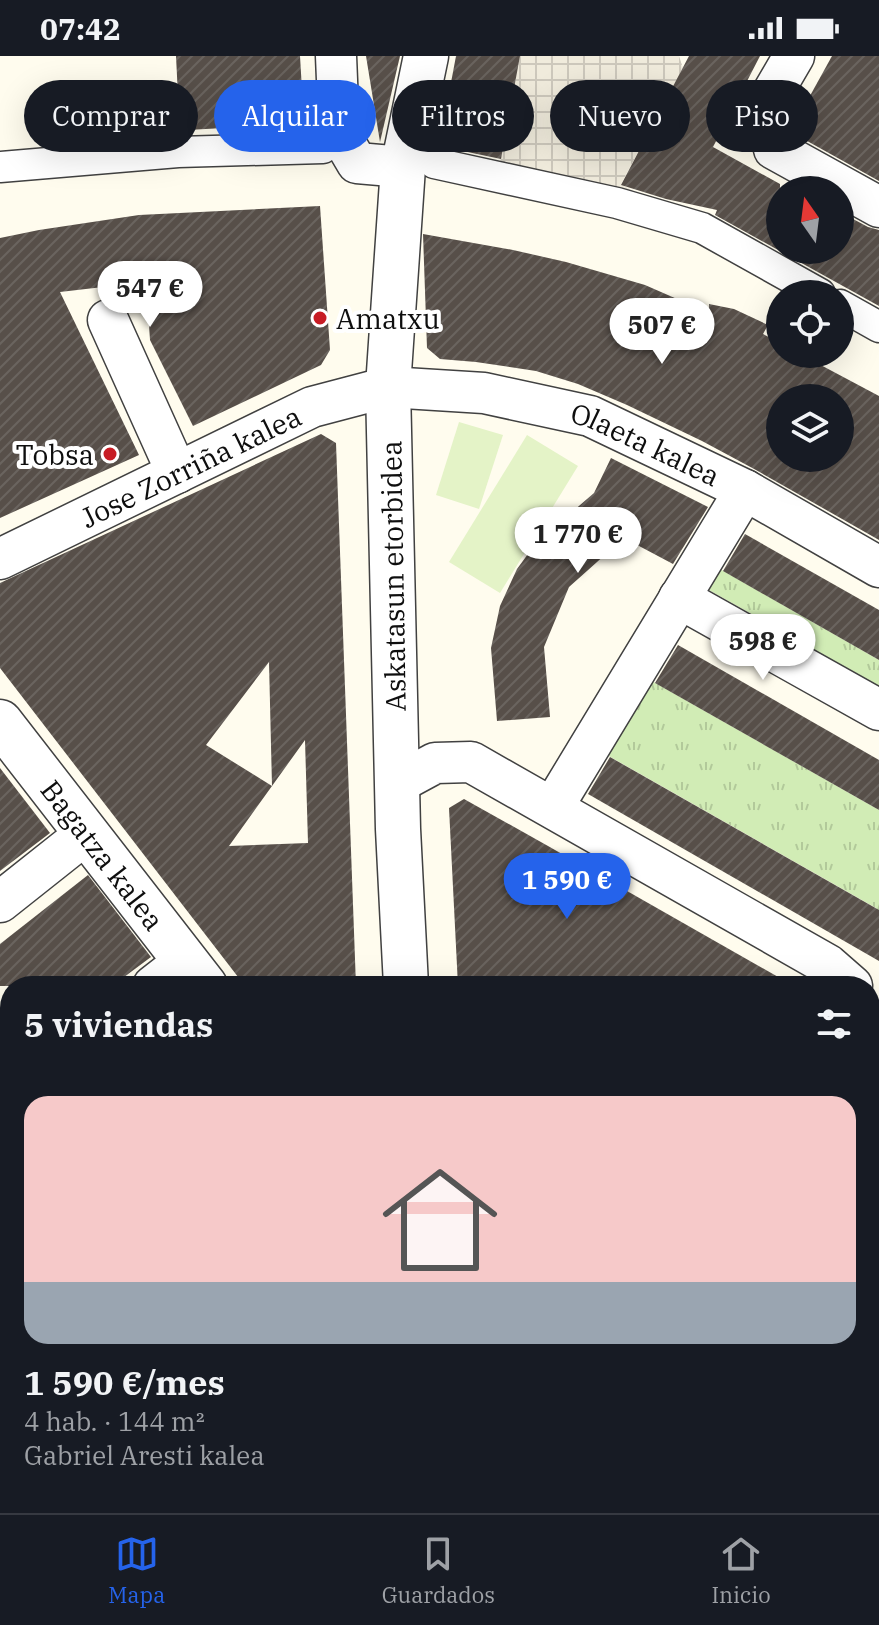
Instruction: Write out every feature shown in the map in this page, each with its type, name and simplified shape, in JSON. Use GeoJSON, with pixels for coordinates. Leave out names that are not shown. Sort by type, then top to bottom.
{"type":"FeatureCollection","features":[{"type":"Feature","properties":{"kind":"street"},"geometry":{"type":"LineString","coordinates":[[336,56],[338,104],[344,141],[357,163],[419,165],[617,203],[702,228],[795,280]]}},
{"type":"Feature","properties":{"kind":"street","name":"Askatasun etorbidea"},"geometry":{"type":"LineString","coordinates":[[405,976],[398,829],[388,387],[419,165],[426,56]]}},
{"type":"Feature","properties":{"kind":"street"},"geometry":{"type":"LineString","coordinates":[[794,56],[766,104],[774,149],[879,207]]}},
{"type":"Feature","properties":{"kind":"street"},"geometry":{"type":"LineString","coordinates":[[0,167],[214,151]]}},
{"type":"Feature","properties":{"kind":"street"},"geometry":{"type":"LineString","coordinates":[[854,313],[879,327]]}},
{"type":"Feature","properties":{"kind":"street"},"geometry":{"type":"LineString","coordinates":[[108,320],[177,473]]}},
{"type":"Feature","properties":{"kind":"street","name":"Jose Zorriña kalea"},"geometry":{"type":"LineString","coordinates":[[0,559],[312,407],[388,387]]}},
{"type":"Feature","properties":{"kind":"street","name":"Olaeta kalea"},"geometry":{"type":"LineString","coordinates":[[388,387],[484,393],[590,416],[745,490],[879,567]]}},
{"type":"Feature","properties":{"kind":"street"},"geometry":{"type":"LineString","coordinates":[[553,807],[745,490]]}},
{"type":"Feature","properties":{"kind":"street"},"geometry":{"type":"LineString","coordinates":[[679,598],[879,710]]}},
{"type":"Feature","properties":{"kind":"street","name":"Bagatza kalea"},"geometry":{"type":"LineString","coordinates":[[0,722],[87,833],[180,976]]}},
{"type":"Feature","properties":{"kind":"street"},"geometry":{"type":"LineString","coordinates":[[398,783],[435,763],[471,762],[828,965],[841,976]]}},
{"type":"Feature","properties":{"kind":"street"},"geometry":{"type":"LineString","coordinates":[[0,902],[87,833]]}},
{"type":"Feature","properties":{"kind":"green space"},"geometry":{"type":"Polygon","coordinates":[[[459,422],[503,435],[479,509],[436,495],[459,422]]]}},
{"type":"Feature","properties":{"kind":"green space"},"geometry":{"type":"Polygon","coordinates":[[[527,435],[578,466],[500,593],[449,562],[527,435]]]}},
{"type":"Feature","properties":{"kind":"green space"},"geometry":{"type":"Polygon","coordinates":[[[713,565],[879,660],[879,686],[700,585],[713,565]]]}},
{"type":"Feature","properties":{"kind":"green space"},"geometry":{"type":"Polygon","coordinates":[[[650,680],[879,810],[879,913],[876,908],[607,755],[650,680]]]}},
{"type":"Feature","properties":{"kind":"shaded area"},"geometry":{"type":"Polygon","coordinates":[[[520,56],[679,56],[683,68],[677,80],[550,80],[550,152],[638,152],[621,184],[633,191],[632,207],[500,163],[502,152],[534,152],[534,80],[516,80],[520,56]]]}},
{"type":"Feature","properties":{"kind":"building"},"geometry":{"type":"Polygon","coordinates":[[[176,56],[300,56],[301,80],[214,80],[214,129],[198,129],[198,80],[177,80],[176,56]]]}},
{"type":"Feature","properties":{"kind":"building"},"geometry":{"type":"Polygon","coordinates":[[[366,56],[400,56],[380,142],[376,117],[376,80],[370,80],[366,56]]]}},
{"type":"Feature","properties":{"kind":"building"},"geometry":{"type":"Polygon","coordinates":[[[456,56],[520,56],[516,80],[451,80],[456,56]]]}},
{"type":"Feature","properties":{"kind":"building"},"geometry":{"type":"Polygon","coordinates":[[[689,56],[760,56],[748,80],[706,80],[706,152],[722,152],[766,176],[766,243],[715,215],[717,210],[621,185],[638,152],[690,152],[690,80],[676,80],[689,56]]]}},
{"type":"Feature","properties":{"kind":"building"},"geometry":{"type":"Polygon","coordinates":[[[832,56],[879,56],[879,181],[818,147],[818,81],[832,56]]]}},
{"type":"Feature","properties":{"kind":"building"},"geometry":{"type":"Polygon","coordinates":[[[468,152],[502,152],[501,159],[468,152]]]}},
{"type":"Feature","properties":{"kind":"building"},"geometry":{"type":"Polygon","coordinates":[[[320,206],[330,350],[321,365],[193,426],[150,340],[146,282],[60,292],[139,455],[0,518],[0,238],[139,215],[320,206]]]}},
{"type":"Feature","properties":{"kind":"building"},"geometry":{"type":"Polygon","coordinates":[[[854,220],[879,230],[879,306],[854,292],[854,280],[832,280],[803,264],[854,264],[854,220]]]}},
{"type":"Feature","properties":{"kind":"building"},"geometry":{"type":"Polygon","coordinates":[[[423,234],[566,262],[645,285],[709,313],[709,304],[734,309],[766,324],[763,334],[766,336],[766,368],[826,368],[879,396],[879,540],[702,441],[578,384],[536,371],[440,359],[427,348],[423,234]]]}},
{"type":"Feature","properties":{"kind":"building"},"geometry":{"type":"Polygon","coordinates":[[[321,434],[336,443],[356,976],[237,976],[0,668],[0,583],[321,434]],[[269,662],[206,745],[272,786],[269,662]],[[305,740],[272,786],[229,846],[308,843],[305,740]]]}},
{"type":"Feature","properties":{"kind":"building"},"geometry":{"type":"Polygon","coordinates":[[[611,458],[708,507],[673,564],[624,538],[569,587],[544,647],[550,717],[497,721],[491,648],[500,606],[517,569],[536,543],[594,493],[611,458]]]}},
{"type":"Feature","properties":{"kind":"building"},"geometry":{"type":"Polygon","coordinates":[[[745,534],[879,610],[879,660],[723,571],[745,534]]]}},
{"type":"Feature","properties":{"kind":"building"},"geometry":{"type":"Polygon","coordinates":[[[678,645],[879,760],[879,810],[655,683],[678,645]]]}},
{"type":"Feature","properties":{"kind":"building"},"geometry":{"type":"Polygon","coordinates":[[[610,757],[879,910],[879,961],[588,794],[610,757]]]}},
{"type":"Feature","properties":{"kind":"building"},"geometry":{"type":"Polygon","coordinates":[[[0,768],[50,833],[0,871],[0,768]]]}},
{"type":"Feature","properties":{"kind":"building"},"geometry":{"type":"Polygon","coordinates":[[[464,799],[776,976],[457,976],[449,808],[464,799]]]}},
{"type":"Feature","properties":{"kind":"building"},"geometry":{"type":"Polygon","coordinates":[[[88,875],[151,957],[125,976],[0,976],[0,944],[88,875]]]}},
{"type":"Feature","properties":{"kind":"place","name":"Amatxu"},"geometry":{"type":"Point","coordinates":[320,318]}},
{"type":"Feature","properties":{"kind":"place","name":"Tobsa"},"geometry":{"type":"Point","coordinates":[110,454]}}]}
